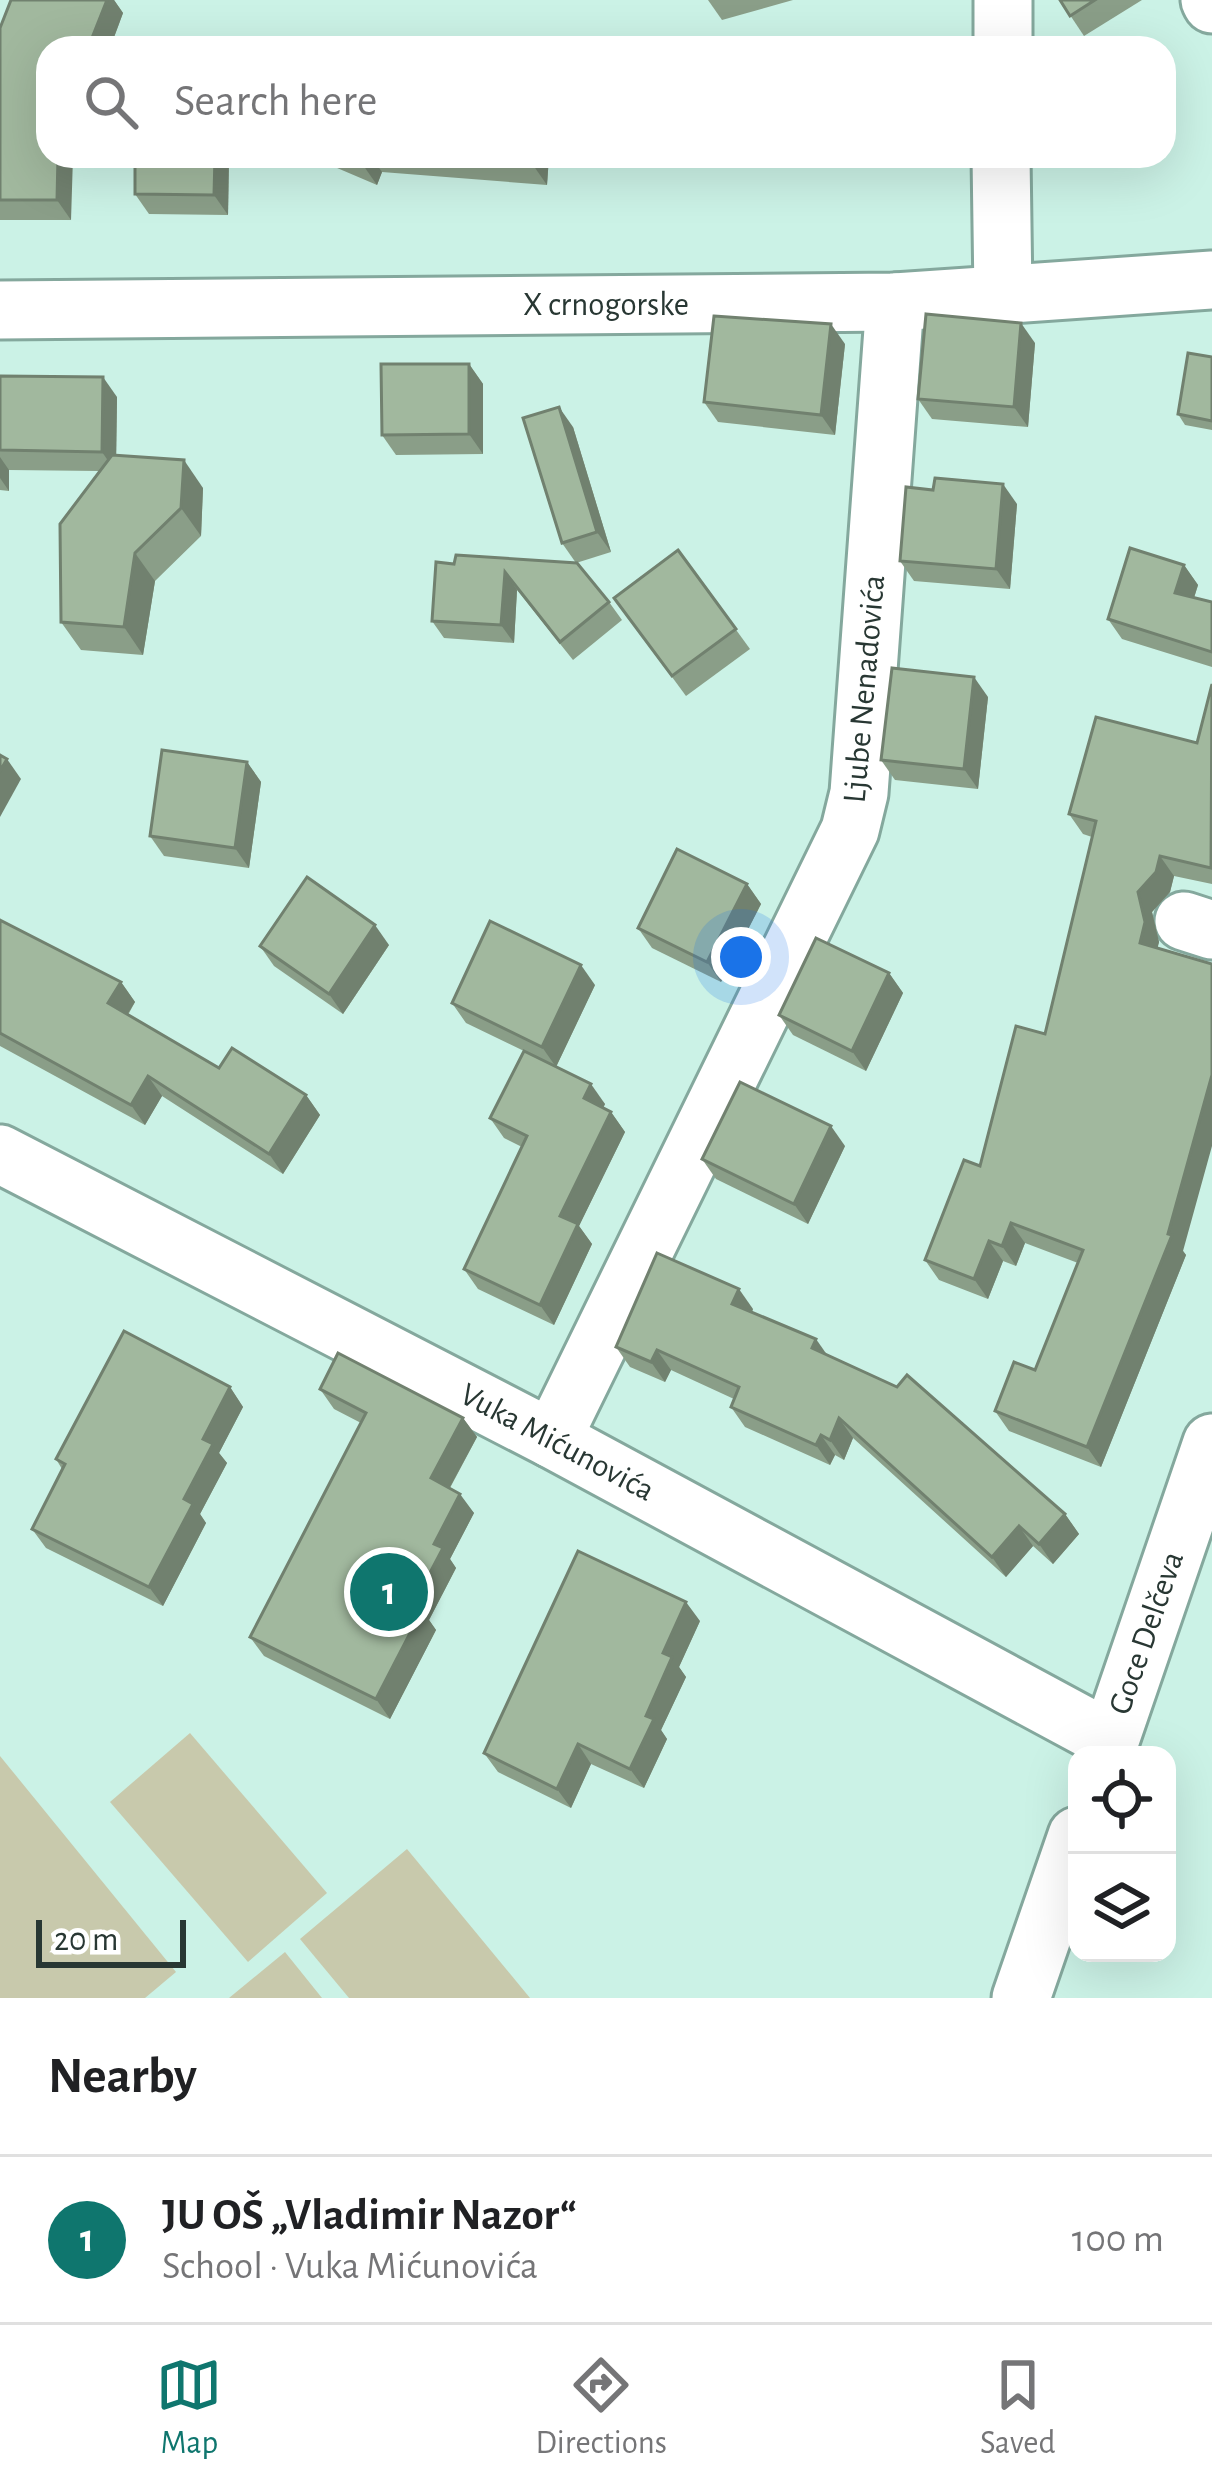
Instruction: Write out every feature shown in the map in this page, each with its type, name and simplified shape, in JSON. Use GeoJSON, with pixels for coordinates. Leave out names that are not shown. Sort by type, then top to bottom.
{"type":"FeatureCollection","features":[{"type":"Feature","properties":{"kind":"street"},"geometry":{"type":"LineString","coordinates":[[1003,36],[1004,0]]}},
{"type":"Feature","properties":{"kind":"street"},"geometry":{"type":"LineString","coordinates":[[1000,168],[1003,294]]}},
{"type":"Feature","properties":{"kind":"street","name":"X crnogorske"},"geometry":{"type":"LineString","coordinates":[[0,310],[895,302],[1212,280]]}},
{"type":"Feature","properties":{"kind":"street","name":"Ljube Nenadovića"},"geometry":{"type":"LineString","coordinates":[[552,1439],[850,830],[860,793],[895,302]]}},
{"type":"Feature","properties":{"kind":"street","name":"Vuka Mićunovića"},"geometry":{"type":"LineString","coordinates":[[0,1154],[552,1439],[1106,1746]]}},
{"type":"Feature","properties":{"kind":"street","name":"Goce Delčeva"},"geometry":{"type":"LineString","coordinates":[[1108,1746],[1212,1443]]}},
{"type":"Feature","properties":{"kind":"street"},"geometry":{"type":"LineString","coordinates":[[1021,1998],[1071,1854]]}},
{"type":"Feature","properties":{"kind":"green space"},"geometry":{"type":"Polygon","coordinates":[[[190,1733],[327,1893],[248,1962],[110,1802],[190,1733]]]}},
{"type":"Feature","properties":{"kind":"green space"},"geometry":{"type":"Polygon","coordinates":[[[0,1756],[176,1972],[145,1998],[0,1998],[0,1756]]]}},
{"type":"Feature","properties":{"kind":"green space"},"geometry":{"type":"Polygon","coordinates":[[[407,1849],[530,1998],[349,1998],[300,1939],[407,1849]]]}},
{"type":"Feature","properties":{"kind":"green space"},"geometry":{"type":"Polygon","coordinates":[[[285,1952],[322,1998],[229,1998],[285,1952]]]}},
{"type":"Feature","properties":{"kind":"building"},"geometry":{"type":"Polygon","coordinates":[[[11,0],[107,0],[93,36],[36,36],[36,168],[58,168],[57,200],[0,200],[0,28],[11,0]]]}},
{"type":"Feature","properties":{"kind":"building"},"geometry":{"type":"Polygon","coordinates":[[[1060,0],[1095,0],[1070,16],[1060,0]]]}},
{"type":"Feature","properties":{"kind":"building"},"geometry":{"type":"Polygon","coordinates":[[[135,168],[215,168],[214,195],[135,194],[135,168]]]}},
{"type":"Feature","properties":{"kind":"building"},"geometry":{"type":"Polygon","coordinates":[[[926,314],[1021,323],[1014,407],[918,399],[926,314]]]}},
{"type":"Feature","properties":{"kind":"building"},"geometry":{"type":"Polygon","coordinates":[[[714,316],[831,324],[821,415],[704,402],[714,316]]]}},
{"type":"Feature","properties":{"kind":"building"},"geometry":{"type":"Polygon","coordinates":[[[1188,353],[1212,357],[1212,421],[1178,414],[1188,353]]]}},
{"type":"Feature","properties":{"kind":"building"},"geometry":{"type":"Polygon","coordinates":[[[381,364],[469,364],[469,434],[382,435],[381,364]]]}},
{"type":"Feature","properties":{"kind":"building"},"geometry":{"type":"Polygon","coordinates":[[[0,376],[103,377],[102,452],[0,450],[0,376]]]}},
{"type":"Feature","properties":{"kind":"building"},"geometry":{"type":"Polygon","coordinates":[[[559,407],[597,532],[562,543],[523,418],[559,407]]]}},
{"type":"Feature","properties":{"kind":"building"},"geometry":{"type":"Polygon","coordinates":[[[112,455],[184,460],[181,508],[135,553],[124,627],[61,622],[60,524],[112,455]]]}},
{"type":"Feature","properties":{"kind":"building"},"geometry":{"type":"Polygon","coordinates":[[[935,478],[1003,484],[996,569],[900,561],[906,487],[933,490],[935,478]]]}},
{"type":"Feature","properties":{"kind":"building"},"geometry":{"type":"Polygon","coordinates":[[[1130,548],[1184,565],[1175,593],[1212,602],[1212,652],[1108,619],[1130,548]]]}},
{"type":"Feature","properties":{"kind":"building"},"geometry":{"type":"Polygon","coordinates":[[[678,550],[736,629],[672,676],[614,598],[678,550]]]}},
{"type":"Feature","properties":{"kind":"building"},"geometry":{"type":"Polygon","coordinates":[[[456,555],[577,563],[609,602],[560,642],[505,572],[501,625],[432,621],[436,562],[454,564],[456,555]]]}},
{"type":"Feature","properties":{"kind":"building"},"geometry":{"type":"Polygon","coordinates":[[[892,668],[974,677],[964,769],[881,760],[892,668]]]}},
{"type":"Feature","properties":{"kind":"building"},"geometry":{"type":"Polygon","coordinates":[[[1212,684],[1211,868],[1160,856],[1156,872],[1138,892],[1145,922],[1140,943],[1212,964],[1212,1075],[1168,1234],[1172,1235],[1087,1447],[995,1411],[1014,1362],[1035,1370],[1083,1250],[1011,1223],[1002,1246],[989,1241],[974,1279],[925,1260],[964,1160],[980,1166],[1016,1026],[1045,1034],[1096,821],[1069,814],[1096,717],[1197,743],[1212,684]]]}},
{"type":"Feature","properties":{"kind":"building"},"geometry":{"type":"Polygon","coordinates":[[[162,750],[247,762],[235,848],[150,836],[162,750]]]}},
{"type":"Feature","properties":{"kind":"building"},"geometry":{"type":"Polygon","coordinates":[[[677,849],[747,884],[707,962],[638,928],[677,849]]]}},
{"type":"Feature","properties":{"kind":"building"},"geometry":{"type":"Polygon","coordinates":[[[307,877],[375,925],[329,994],[260,946],[307,877]]]}},
{"type":"Feature","properties":{"kind":"building"},"geometry":{"type":"Polygon","coordinates":[[[0,920],[121,982],[108,1003],[219,1068],[232,1048],[306,1095],[269,1154],[148,1076],[131,1105],[0,1033],[0,920]]]}},
{"type":"Feature","properties":{"kind":"building"},"geometry":{"type":"Polygon","coordinates":[[[490,921],[581,965],[542,1047],[452,1003],[490,921]]]}},
{"type":"Feature","properties":{"kind":"building"},"geometry":{"type":"Polygon","coordinates":[[[816,938],[889,973],[852,1051],[779,1015],[816,938]]]}},
{"type":"Feature","properties":{"kind":"building"},"geometry":{"type":"Polygon","coordinates":[[[524,1051],[591,1084],[584,1098],[611,1112],[560,1216],[578,1224],[540,1305],[464,1269],[527,1136],[490,1118],[524,1051]]]}},
{"type":"Feature","properties":{"kind":"building"},"geometry":{"type":"Polygon","coordinates":[[[740,1082],[831,1126],[794,1204],[702,1159],[740,1082]]]}},
{"type":"Feature","properties":{"kind":"building"},"geometry":{"type":"Polygon","coordinates":[[[657,1253],[739,1289],[732,1304],[816,1339],[812,1348],[897,1387],[907,1375],[1065,1514],[1039,1544],[1019,1526],[992,1557],[839,1418],[830,1440],[821,1435],[816,1445],[731,1407],[739,1387],[657,1350],[651,1362],[616,1347],[657,1253]]]}},
{"type":"Feature","properties":{"kind":"building"},"geometry":{"type":"Polygon","coordinates":[[[124,1331],[230,1387],[203,1439],[213,1444],[184,1499],[193,1504],[149,1587],[32,1529],[65,1464],[56,1459],[124,1331]]]}},
{"type":"Feature","properties":{"kind":"building"},"geometry":{"type":"Polygon","coordinates":[[[338,1353],[463,1418],[431,1478],[460,1494],[434,1544],[443,1548],[413,1605],[422,1610],[376,1699],[250,1637],[366,1413],[320,1389],[338,1353]]]}},
{"type":"Feature","properties":{"kind":"building"},"geometry":{"type":"Polygon","coordinates":[[[578,1551],[686,1602],[663,1653],[672,1657],[646,1716],[654,1719],[630,1769],[578,1744],[557,1789],[484,1753],[578,1551]]]}},
{"type":"Feature","properties":{"kind":"place","name":"JU OŠ „Vladimir Nazor“"},"geometry":{"type":"Point","coordinates":[389,1592]}}]}
